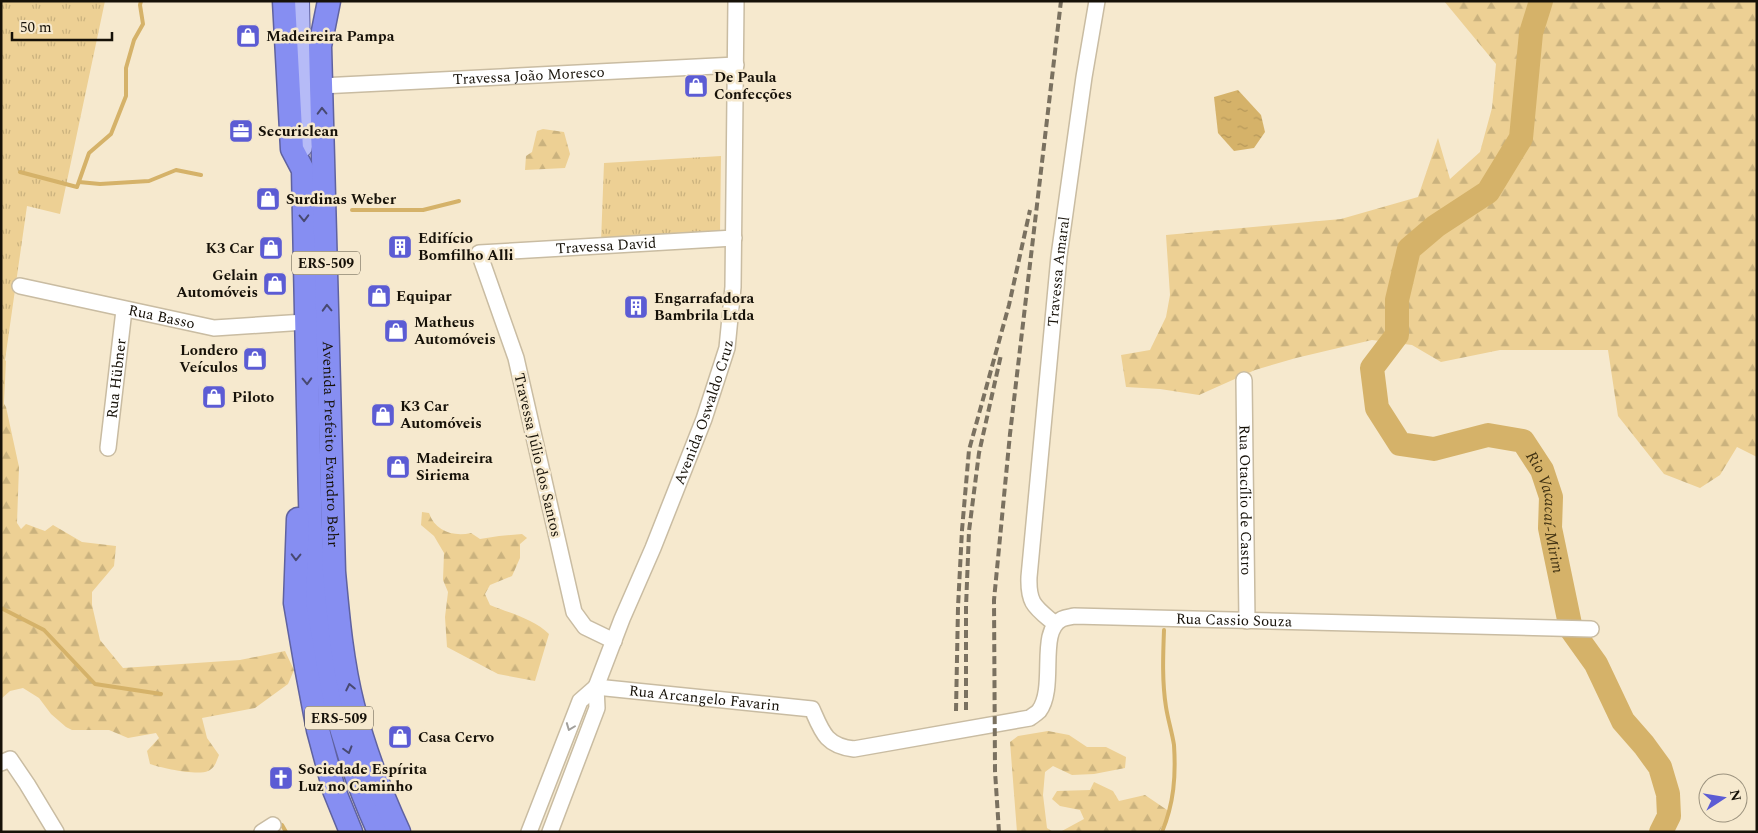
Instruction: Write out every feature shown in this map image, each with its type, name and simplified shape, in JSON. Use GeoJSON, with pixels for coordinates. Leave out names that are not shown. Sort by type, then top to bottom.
{"type":"FeatureCollection","features":[{"type":"Feature","properties":{"kind":"highway","name":"Avenida Prefeito Evandro Behr"},"geometry":{"type":"LineString","coordinates":[[284,1],[292,148],[303,170],[305,322],[312,545],[319,625],[329,676],[352,764],[367,806],[379,832]]}},
{"type":"Feature","properties":{"kind":"highway","name":"Avenida Prefeito Evandro Behr"},"geometry":{"type":"LineString","coordinates":[[329,1],[320,46],[334,572],[339,622],[353,705],[384,801],[399,832]]}},
{"type":"Feature","properties":{"kind":"highway","name":"ERS-509"},"geometry":{"type":"LineString","coordinates":[[310,475],[297,524],[295,603],[318,730],[334,790],[351,832]]}},
{"type":"Feature","properties":{"kind":"highway","name":"ERS-509"},"geometry":{"type":"LineString","coordinates":[[332,479],[343,508],[349,597],[356,644],[369,704],[394,788],[413,832]]}},
{"type":"Feature","properties":{"kind":"main road","name":"Avenida Prefeito Evandro Behr"},"geometry":{"type":"LineString","coordinates":[[299,1],[303,170]]}},
{"type":"Feature","properties":{"kind":"main road","name":"Avenida Prefeito Evandro Behr"},"geometry":{"type":"LineString","coordinates":[[319,1],[320,46]]}},
{"type":"Feature","properties":{"kind":"street","name":"Avenida Oswaldo Cruz"},"geometry":{"type":"LineString","coordinates":[[550,832],[597,708],[596,687],[704,420],[727,348],[733,287],[736,1]]}},
{"type":"Feature","properties":{"kind":"street","name":"Travessa Amaral"},"geometry":{"type":"LineString","coordinates":[[1055,624],[1032,603],[1029,592],[1059,256],[1084,77],[1097,1]]}},
{"type":"Feature","properties":{"kind":"street","name":"Travessa João Moresco"},"geometry":{"type":"LineString","coordinates":[[321,86],[736,65]]}},
{"type":"Feature","properties":{"kind":"street","name":"Travessa David"},"geometry":{"type":"LineString","coordinates":[[479,253],[734,238]]}},
{"type":"Feature","properties":{"kind":"street","name":"Travessa Júlio dos Santos"},"geometry":{"type":"LineString","coordinates":[[479,253],[516,358],[574,612],[585,627],[614,641]]}},
{"type":"Feature","properties":{"kind":"street","name":"Rua Basso"},"geometry":{"type":"LineString","coordinates":[[20,286],[214,328],[305,322]]}},
{"type":"Feature","properties":{"kind":"street","name":"Rua Hübner"},"geometry":{"type":"LineString","coordinates":[[108,448],[124,310]]}},
{"type":"Feature","properties":{"kind":"street","name":"Rua Otacílio de Castro"},"geometry":{"type":"LineString","coordinates":[[1244,380],[1247,621]]}},
{"type":"Feature","properties":{"kind":"street","name":"Rua Cassio Souza"},"geometry":{"type":"LineString","coordinates":[[1055,624],[1063,618],[1074,616],[1592,629]]}},
{"type":"Feature","properties":{"kind":"street","name":"Rua Arcangelo Favarin"},"geometry":{"type":"LineString","coordinates":[[596,687],[812,709],[821,730],[827,738],[836,746],[854,749],[1030,718],[1038,711],[1044,701],[1047,688],[1050,632],[1055,624]]}},
{"type":"Feature","properties":{"kind":"street","name":"Avenida Oswaldo Cruz"},"geometry":{"type":"LineString","coordinates":[[529,832],[580,701],[596,687]]}},
{"type":"Feature","properties":{"kind":"street"},"geometry":{"type":"LineString","coordinates":[[6,761],[27,784],[56,832]]}},
{"type":"Feature","properties":{"kind":"street"},"geometry":{"type":"LineString","coordinates":[[546,789],[564,794]]}},
{"type":"Feature","properties":{"kind":"green space"},"geometry":{"type":"Polygon","coordinates":[[[1,1],[105,1],[60,214],[27,206],[5,360],[1,462],[1,1]]]}},
{"type":"Feature","properties":{"kind":"green space"},"geometry":{"type":"Polygon","coordinates":[[[1444,1],[1757,1],[1757,457],[1737,447],[1720,475],[1700,488],[1664,474],[1618,416],[1608,350],[1500,350],[1441,362],[1412,345],[1372,340],[1255,370],[1199,395],[1160,389],[1126,387],[1121,355],[1150,350],[1166,317],[1170,295],[1166,235],[1341,219],[1418,197],[1438,138],[1450,179],[1480,152],[1492,108],[1496,64],[1444,1]]]}},
{"type":"Feature","properties":{"kind":"green space"},"geometry":{"type":"Polygon","coordinates":[[[543,129],[564,132],[570,154],[565,168],[525,170],[526,156],[532,152],[537,131],[543,129]]]}},
{"type":"Feature","properties":{"kind":"green space"},"geometry":{"type":"Polygon","coordinates":[[[721,156],[720,234],[601,242],[604,163],[721,156]]]}},
{"type":"Feature","properties":{"kind":"green space"},"geometry":{"type":"Polygon","coordinates":[[[1,399],[6,407],[19,467],[17,523],[21,529],[26,524],[45,531],[53,525],[82,542],[116,546],[114,566],[92,592],[92,605],[100,640],[123,668],[240,660],[285,651],[294,670],[288,684],[255,708],[202,718],[207,738],[219,755],[210,770],[196,773],[150,764],[147,751],[159,738],[156,733],[128,738],[109,730],[72,730],[51,714],[39,698],[23,688],[10,691],[1,699],[1,399]]]}},
{"type":"Feature","properties":{"kind":"green space"},"geometry":{"type":"Polygon","coordinates":[[[422,512],[429,513],[440,528],[451,533],[471,533],[480,539],[522,534],[527,538],[520,544],[520,558],[512,576],[490,585],[485,594],[490,605],[529,620],[549,634],[535,681],[498,674],[447,647],[445,617],[448,592],[443,580],[444,553],[434,536],[421,525],[422,512]]]}},
{"type":"Feature","properties":{"kind":"green space"},"geometry":{"type":"Polygon","coordinates":[[[1048,731],[1069,735],[1087,747],[1106,747],[1126,757],[1125,768],[1094,774],[1072,775],[1053,766],[1045,772],[1043,795],[1047,828],[1053,832],[1017,832],[1010,742],[1018,736],[1048,731]]]}},
{"type":"Feature","properties":{"kind":"green space"},"geometry":{"type":"Polygon","coordinates":[[[1094,782],[1113,791],[1119,801],[1145,795],[1170,812],[1159,832],[1060,832],[1084,819],[1080,810],[1060,806],[1052,799],[1057,791],[1090,790],[1094,782]]]}},
{"type":"Feature","properties":{"kind":"water"},"geometry":{"type":"Polygon","coordinates":[[[1238,90],[1261,115],[1265,132],[1254,148],[1234,151],[1218,133],[1214,97],[1238,90]]]}},
{"type":"Feature","properties":{"kind":"waterway"},"geometry":{"type":"LineString","coordinates":[[20,172],[77,187],[89,153],[111,134],[126,96],[126,68],[134,40],[143,24],[141,1]]}},
{"type":"Feature","properties":{"kind":"waterway","name":"Rio Vacacaí-Mirim"},"geometry":{"type":"LineString","coordinates":[[1541,1],[1531,33],[1521,138],[1488,192],[1436,226],[1409,249],[1397,300],[1397,335],[1372,368],[1377,408],[1400,444],[1434,449],[1488,435],[1523,441],[1542,470],[1551,497],[1550,528],[1571,629],[1596,664],[1623,721],[1660,767],[1668,794],[1669,816],[1661,832]]}},
{"type":"Feature","properties":{"kind":"waterway"},"geometry":{"type":"LineString","coordinates":[[79,182],[100,184],[149,181],[176,170],[201,175]]}},
{"type":"Feature","properties":{"kind":"waterway"},"geometry":{"type":"LineString","coordinates":[[352,210],[423,210],[459,201]]}},
{"type":"Feature","properties":{"kind":"waterway"},"geometry":{"type":"LineString","coordinates":[[1,608],[44,630],[95,684],[161,694]]}},
{"type":"Feature","properties":{"kind":"waterway"},"geometry":{"type":"LineString","coordinates":[[1162,832],[1172,800],[1175,768],[1174,745],[1164,688],[1164,630]]}},
{"type":"Feature","properties":{"kind":"waterway"},"geometry":{"type":"LineString","coordinates":[[282,825],[286,832]]}},
{"type":"Feature","properties":{"kind":"railway"},"geometry":{"type":"LineString","coordinates":[[999,832],[995,771],[994,600],[1010,434],[1061,1]]}},
{"type":"Feature","properties":{"kind":"railway"},"geometry":{"type":"LineString","coordinates":[[956,711],[958,607],[969,450],[1009,305],[1030,210]]}},
{"type":"Feature","properties":{"kind":"railway"},"geometry":{"type":"LineString","coordinates":[[966,710],[966,607],[969,531],[979,453],[1001,355]]}},
{"type":"Feature","properties":{"kind":"place","name":"Madeireira Pampa"},"geometry":{"type":"Point","coordinates":[248,36]}},
{"type":"Feature","properties":{"kind":"place","name":"De Paula Confecções"},"geometry":{"type":"Point","coordinates":[696,86]}},
{"type":"Feature","properties":{"kind":"place","name":"Securiclean"},"geometry":{"type":"Point","coordinates":[241,131]}},
{"type":"Feature","properties":{"kind":"place","name":"Surdinas Weber"},"geometry":{"type":"Point","coordinates":[268,199]}},
{"type":"Feature","properties":{"kind":"place","name":"Edifício Bomfilho Alli"},"geometry":{"type":"Point","coordinates":[400,247]}},
{"type":"Feature","properties":{"kind":"place","name":"K3 Car"},"geometry":{"type":"Point","coordinates":[271,248]}},
{"type":"Feature","properties":{"kind":"place","name":"Gelain Automóveis"},"geometry":{"type":"Point","coordinates":[275,284]}},
{"type":"Feature","properties":{"kind":"place","name":"Equipar"},"geometry":{"type":"Point","coordinates":[379,296]}},
{"type":"Feature","properties":{"kind":"place","name":"Engarrafadora Bambrila Ltda"},"geometry":{"type":"Point","coordinates":[636,307]}},
{"type":"Feature","properties":{"kind":"place","name":"Matheus Automóveis"},"geometry":{"type":"Point","coordinates":[396,331]}},
{"type":"Feature","properties":{"kind":"place","name":"Londero Veículos"},"geometry":{"type":"Point","coordinates":[255,359]}},
{"type":"Feature","properties":{"kind":"place","name":"Piloto"},"geometry":{"type":"Point","coordinates":[214,397]}},
{"type":"Feature","properties":{"kind":"place","name":"K3 Car Automóveis"},"geometry":{"type":"Point","coordinates":[383,415]}},
{"type":"Feature","properties":{"kind":"place","name":"Madeireira Siriema"},"geometry":{"type":"Point","coordinates":[398,467]}},
{"type":"Feature","properties":{"kind":"place","name":"Casa Cervo"},"geometry":{"type":"Point","coordinates":[400,737]}},
{"type":"Feature","properties":{"kind":"place","name":"Sociedade Espírita Luz no Caminho"},"geometry":{"type":"Point","coordinates":[281,778]}}]}
